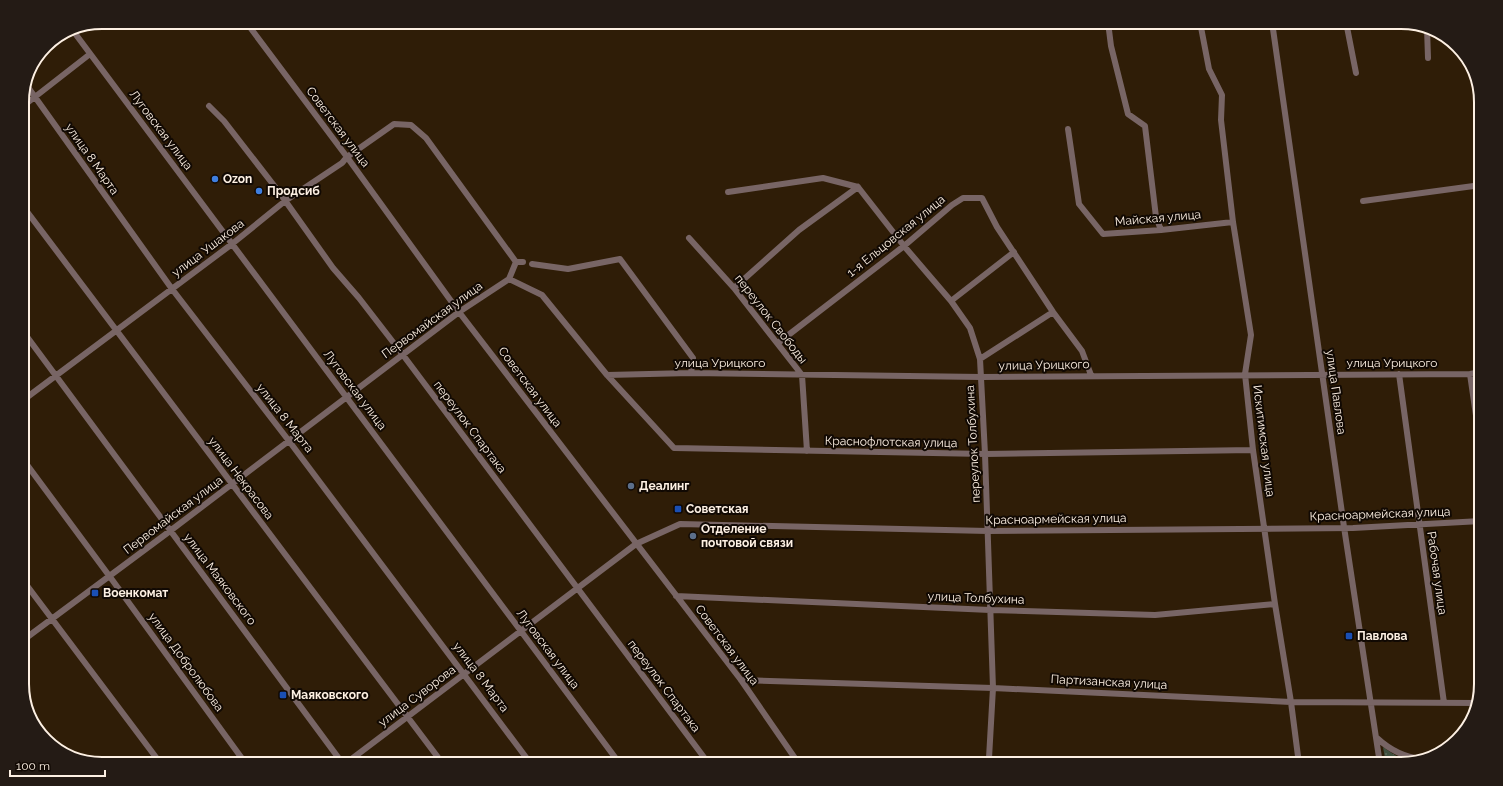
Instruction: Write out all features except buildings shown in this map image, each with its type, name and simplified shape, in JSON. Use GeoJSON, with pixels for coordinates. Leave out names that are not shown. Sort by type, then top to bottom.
{"type":"FeatureCollection","features":[{"type":"Feature","properties":{"kind":"street","name":"Советская улица"},"geometry":{"type":"LineString","coordinates":[[251,29],[348,157],[459,312],[741,680],[794,757]]}},
{"type":"Feature","properties":{"kind":"street"},"geometry":{"type":"LineString","coordinates":[[1109,29],[1111,46],[1128,114],[1145,126],[1156,217],[1161,230]]}},
{"type":"Feature","properties":{"kind":"street","name":"Искитимская улица"},"geometry":{"type":"LineString","coordinates":[[1201,29],[1209,68],[1222,95],[1221,120],[1233,222],[1251,335],[1245,374],[1253,450],[1298,757]]}},
{"type":"Feature","properties":{"kind":"street","name":"улица Павлова"},"geometry":{"type":"LineString","coordinates":[[1273,29],[1344,527],[1379,757]]}},
{"type":"Feature","properties":{"kind":"street"},"geometry":{"type":"LineString","coordinates":[[1347,29],[1356,72]]}},
{"type":"Feature","properties":{"kind":"street","name":"Луговская улица"},"geometry":{"type":"LineString","coordinates":[[76,34],[615,757]]}},
{"type":"Feature","properties":{"kind":"street"},"geometry":{"type":"LineString","coordinates":[[1427,34],[1428,58]]}},
{"type":"Feature","properties":{"kind":"street"},"geometry":{"type":"LineString","coordinates":[[29,102],[90,54]]}},
{"type":"Feature","properties":{"kind":"street","name":"улица 8 Марта"},"geometry":{"type":"LineString","coordinates":[[30,90],[172,289],[289,441],[526,757]]}},
{"type":"Feature","properties":{"kind":"street","name":"переулок Спартака"},"geometry":{"type":"LineString","coordinates":[[209,106],[224,121],[333,268],[359,298],[403,355],[704,757]]}},
{"type":"Feature","properties":{"kind":"street","name":"улица Ушакова"},"geometry":{"type":"LineString","coordinates":[[29,396],[232,244],[285,202],[342,163],[348,157],[394,124],[411,125],[426,138],[516,262]]}},
{"type":"Feature","properties":{"kind":"street","name":"Майская улица"},"geometry":{"type":"LineString","coordinates":[[1068,129],[1079,204],[1103,234],[1161,230],[1233,222]]}},
{"type":"Feature","properties":{"kind":"street"},"geometry":{"type":"LineString","coordinates":[[728,192],[823,178],[858,187]]}},
{"type":"Feature","properties":{"kind":"street"},"geometry":{"type":"LineString","coordinates":[[1363,201],[1474,186]]}},
{"type":"Feature","properties":{"kind":"street"},"geometry":{"type":"LineString","coordinates":[[734,288],[799,230],[858,187]]}},
{"type":"Feature","properties":{"kind":"street","name":"переулок Толбухина"},"geometry":{"type":"LineString","coordinates":[[858,187],[904,246],[951,301],[970,328],[980,359],[985,454],[993,688],[989,757]]}},
{"type":"Feature","properties":{"kind":"street","name":"1-я Ельцовская улица"},"geometry":{"type":"LineString","coordinates":[[778,343],[904,246],[952,205],[964,198],[982,198],[996,227],[1053,312],[1082,350],[1091,375]]}},
{"type":"Feature","properties":{"kind":"street","name":"улица Некрасова"},"geometry":{"type":"LineString","coordinates":[[29,214],[118,330],[231,484],[438,757]]}},
{"type":"Feature","properties":{"kind":"street","name":"переулок Свободы"},"geometry":{"type":"LineString","coordinates":[[689,238],[734,288],[802,375],[807,451]]}},
{"type":"Feature","properties":{"kind":"street"},"geometry":{"type":"LineString","coordinates":[[951,301],[1014,252]]}},
{"type":"Feature","properties":{"kind":"street"},"geometry":{"type":"LineString","coordinates":[[532,264],[568,269],[620,259],[693,358],[691,374]]}},
{"type":"Feature","properties":{"kind":"street"},"geometry":{"type":"LineString","coordinates":[[523,262],[516,262],[509,279],[542,295],[608,375]]}},
{"type":"Feature","properties":{"kind":"street","name":"Первомайская улица"},"geometry":{"type":"LineString","coordinates":[[29,636],[459,312],[509,279]]}},
{"type":"Feature","properties":{"kind":"street"},"geometry":{"type":"LineString","coordinates":[[980,359],[1053,312]]}},
{"type":"Feature","properties":{"kind":"street","name":"улица Маяковского"},"geometry":{"type":"LineString","coordinates":[[29,339],[339,757]]}},
{"type":"Feature","properties":{"kind":"street","name":"улица Урицкого"},"geometry":{"type":"LineString","coordinates":[[608,375],[691,374],[981,377],[1474,373]]}},
{"type":"Feature","properties":{"kind":"street","name":"Рабочая улица"},"geometry":{"type":"LineString","coordinates":[[1399,374],[1444,703]]}},
{"type":"Feature","properties":{"kind":"street"},"geometry":{"type":"LineString","coordinates":[[1470,374],[1474,402]]}},
{"type":"Feature","properties":{"kind":"street","name":"Краснофлотская улица"},"geometry":{"type":"LineString","coordinates":[[608,375],[674,448],[985,454],[1253,450]]}},
{"type":"Feature","properties":{"kind":"street","name":"улица Добролюбова"},"geometry":{"type":"LineString","coordinates":[[29,467],[241,757]]}},
{"type":"Feature","properties":{"kind":"street","name":"Красноармейская улица"},"geometry":{"type":"LineString","coordinates":[[636,544],[680,524],[988,531],[1344,527],[1474,521]]}},
{"type":"Feature","properties":{"kind":"street","name":"улица Суворова"},"geometry":{"type":"LineString","coordinates":[[353,757],[636,544]]}},
{"type":"Feature","properties":{"kind":"street"},"geometry":{"type":"LineString","coordinates":[[29,588],[156,757]]}},
{"type":"Feature","properties":{"kind":"street","name":"улица Толбухина"},"geometry":{"type":"LineString","coordinates":[[676,596],[990,610],[1155,615],[1275,604]]}},
{"type":"Feature","properties":{"kind":"street","name":"Партизанская улица"},"geometry":{"type":"LineString","coordinates":[[741,680],[993,688],[1291,702],[1371,701],[1472,703]]}},
{"type":"Feature","properties":{"kind":"street"},"geometry":{"type":"LineString","coordinates":[[1377,738],[1395,752],[1406,757]]}},
{"type":"Feature","properties":{"kind":"green space"},"geometry":{"type":"Polygon","coordinates":[[[1383,747],[1399,757],[1385,757],[1383,747]]]}},
{"type":"Feature","properties":{"kind":"place","name":"Ozon"},"geometry":{"type":"Point","coordinates":[215,179]}},
{"type":"Feature","properties":{"kind":"place","name":"Продсиб"},"geometry":{"type":"Point","coordinates":[259,191]}},
{"type":"Feature","properties":{"kind":"place","name":"Деалинг"},"geometry":{"type":"Point","coordinates":[631,486]}},
{"type":"Feature","properties":{"kind":"place","name":"Советская"},"geometry":{"type":"Point","coordinates":[678,509]}},
{"type":"Feature","properties":{"kind":"place","name":"Отделение почтовой связи"},"geometry":{"type":"Point","coordinates":[693,536]}},
{"type":"Feature","properties":{"kind":"place","name":"Военкомат"},"geometry":{"type":"Point","coordinates":[95,593]}},
{"type":"Feature","properties":{"kind":"place","name":"Павлова"},"geometry":{"type":"Point","coordinates":[1349,636]}},
{"type":"Feature","properties":{"kind":"place","name":"Маяковского"},"geometry":{"type":"Point","coordinates":[283,695]}}]}
